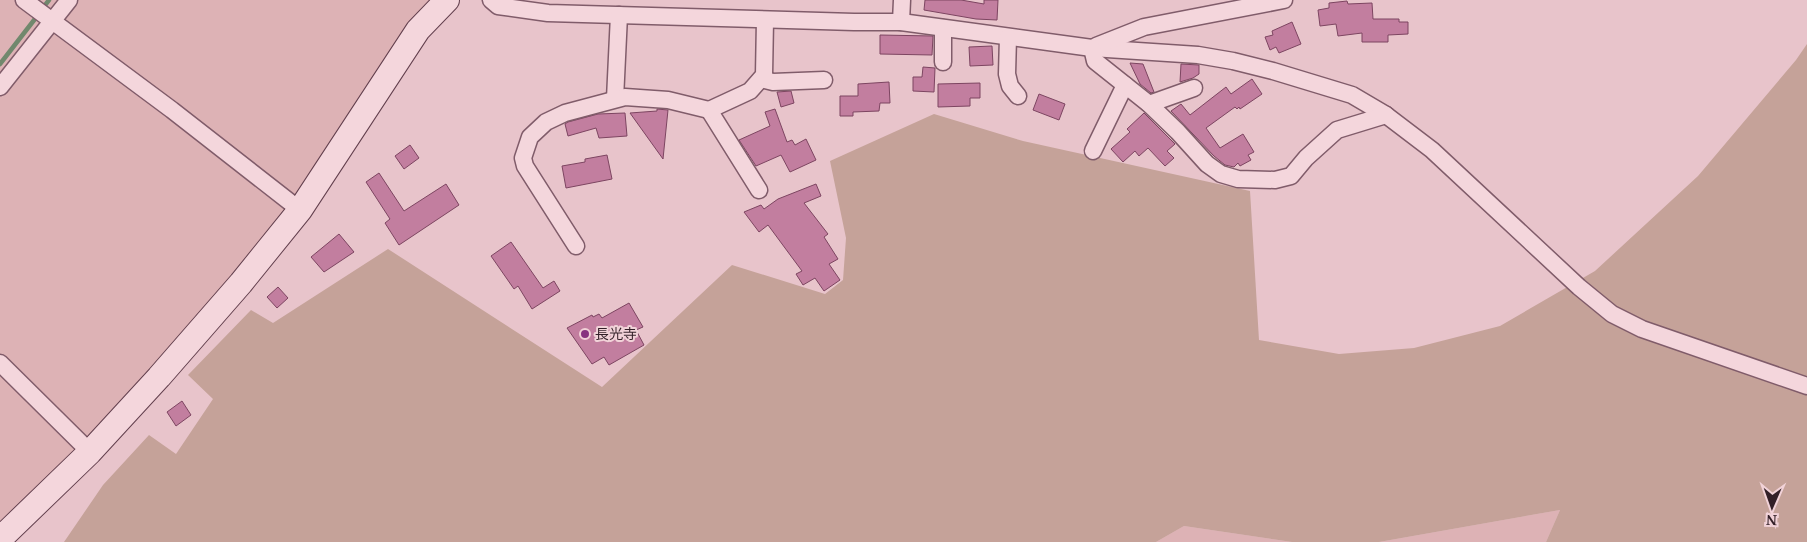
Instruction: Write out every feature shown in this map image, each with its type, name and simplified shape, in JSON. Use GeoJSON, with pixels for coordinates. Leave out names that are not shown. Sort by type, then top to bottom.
{"type":"FeatureCollection","features":[{"type":"Feature","properties":{"kind":"street"},"geometry":{"type":"LineString","coordinates":[[24,0],[172,110],[300,210]]}},
{"type":"Feature","properties":{"kind":"street"},"geometry":{"type":"LineString","coordinates":[[0,87],[69,0]]}},
{"type":"Feature","properties":{"kind":"street"},"geometry":{"type":"LineString","coordinates":[[0,539],[90,452],[241,283],[300,210],[418,30],[447,0]]}},
{"type":"Feature","properties":{"kind":"street"},"geometry":{"type":"LineString","coordinates":[[491,0],[498,6],[548,13],[568,7],[619,15],[901,22],[1092,48],[1198,55],[1233,61],[1352,95],[1386,115],[1432,150],[1579,287],[1612,314],[1642,329],[1807,386]]}},
{"type":"Feature","properties":{"kind":"street"},"geometry":{"type":"LineString","coordinates":[[901,22],[902,0]]}},
{"type":"Feature","properties":{"kind":"street"},"geometry":{"type":"LineString","coordinates":[[1092,48],[1144,27],[1244,6],[1284,0]]}},
{"type":"Feature","properties":{"kind":"street"},"geometry":{"type":"LineString","coordinates":[[615,100],[619,15]]}},
{"type":"Feature","properties":{"kind":"street"},"geometry":{"type":"LineString","coordinates":[[576,246],[526,166],[523,158],[530,137],[546,122],[565,113],[625,97],[668,100],[709,110],[750,91],[764,75],[765,20]]}},
{"type":"Feature","properties":{"kind":"street"},"geometry":{"type":"LineString","coordinates":[[943,28],[943,62]]}},
{"type":"Feature","properties":{"kind":"street"},"geometry":{"type":"LineString","coordinates":[[1008,37],[1007,74],[1010,86],[1018,96]]}},
{"type":"Feature","properties":{"kind":"street"},"geometry":{"type":"LineString","coordinates":[[1092,48],[1095,61],[1148,104],[1178,132],[1207,164],[1221,174],[1238,179],[1275,180],[1291,176],[1306,158],[1337,130],[1386,115]]}},
{"type":"Feature","properties":{"kind":"street"},"geometry":{"type":"LineString","coordinates":[[761,79],[773,82],[824,80]]}},
{"type":"Feature","properties":{"kind":"street"},"geometry":{"type":"LineString","coordinates":[[1093,151],[1125,85]]}},
{"type":"Feature","properties":{"kind":"street"},"geometry":{"type":"LineString","coordinates":[[1148,104],[1194,88]]}},
{"type":"Feature","properties":{"kind":"street"},"geometry":{"type":"LineString","coordinates":[[709,110],[760,190]]}},
{"type":"Feature","properties":{"kind":"street"},"geometry":{"type":"LineString","coordinates":[[0,363],[90,452]]}},
{"type":"Feature","properties":{"kind":"shaded area"},"geometry":{"type":"Polygon","coordinates":[[[0,0],[440,0],[256,262],[0,530],[0,0]]]}},
{"type":"Feature","properties":{"kind":"shaded area"},"geometry":{"type":"Polygon","coordinates":[[[1807,44],[1807,542],[1546,542],[1560,510],[1379,542],[1292,542],[1184,526],[1156,542],[64,542],[103,485],[149,435],[176,454],[213,399],[188,375],[251,310],[273,323],[388,249],[602,387],[732,265],[825,294],[843,280],[846,238],[830,161],[934,114],[1023,141],[1250,191],[1259,340],[1339,354],[1414,348],[1500,326],[1595,271],[1698,176],[1796,60],[1807,44]]]}},
{"type":"Feature","properties":{"kind":"shaded area"},"geometry":{"type":"Polygon","coordinates":[[[1560,510],[1546,542],[1379,542],[1560,510]]]}},
{"type":"Feature","properties":{"kind":"shaded area"},"geometry":{"type":"Polygon","coordinates":[[[1184,526],[1292,542],[1156,542],[1184,526]]]}},
{"type":"Feature","properties":{"kind":"building"},"geometry":{"type":"Polygon","coordinates":[[[925,0],[961,0],[984,4],[984,0],[998,0],[997,20],[976,19],[924,10],[925,0]]]}},
{"type":"Feature","properties":{"kind":"building"},"geometry":{"type":"Polygon","coordinates":[[[1347,1],[1348,4],[1372,3],[1373,19],[1399,19],[1399,22],[1408,22],[1408,34],[1388,35],[1388,42],[1362,42],[1362,33],[1338,36],[1336,24],[1320,26],[1318,10],[1329,8],[1329,3],[1347,1]]]}},
{"type":"Feature","properties":{"kind":"building"},"geometry":{"type":"Polygon","coordinates":[[[1292,22],[1301,44],[1279,53],[1276,47],[1270,50],[1265,37],[1273,35],[1272,31],[1292,22]]]}},
{"type":"Feature","properties":{"kind":"building"},"geometry":{"type":"Polygon","coordinates":[[[880,35],[933,36],[932,55],[880,54],[880,35]]]}},
{"type":"Feature","properties":{"kind":"building"},"geometry":{"type":"Polygon","coordinates":[[[992,46],[993,65],[970,66],[969,47],[992,46]]]}},
{"type":"Feature","properties":{"kind":"building"},"geometry":{"type":"Polygon","coordinates":[[[1130,63],[1143,64],[1154,92],[1151,93],[1140,84],[1130,63]]]}},
{"type":"Feature","properties":{"kind":"building"},"geometry":{"type":"Polygon","coordinates":[[[1181,64],[1199,65],[1199,74],[1180,82],[1181,64]]]}},
{"type":"Feature","properties":{"kind":"building"},"geometry":{"type":"Polygon","coordinates":[[[923,67],[935,68],[934,92],[913,91],[913,77],[922,77],[923,67]]]}},
{"type":"Feature","properties":{"kind":"building"},"geometry":{"type":"Polygon","coordinates":[[[1252,79],[1262,94],[1240,109],[1235,107],[1206,128],[1220,148],[1243,134],[1254,152],[1248,155],[1251,160],[1240,166],[1238,163],[1234,167],[1225,165],[1171,111],[1181,104],[1190,115],[1226,87],[1231,94],[1252,79]]]}},
{"type":"Feature","properties":{"kind":"building"},"geometry":{"type":"Polygon","coordinates":[[[889,82],[890,103],[880,103],[879,111],[853,112],[853,116],[840,116],[840,96],[858,96],[858,84],[889,82]]]}},
{"type":"Feature","properties":{"kind":"building"},"geometry":{"type":"Polygon","coordinates":[[[980,83],[980,98],[970,98],[970,106],[938,107],[938,84],[980,83]]]}},
{"type":"Feature","properties":{"kind":"building"},"geometry":{"type":"Polygon","coordinates":[[[791,91],[794,103],[781,107],[777,92],[791,91]]]}},
{"type":"Feature","properties":{"kind":"building"},"geometry":{"type":"Polygon","coordinates":[[[1039,94],[1065,104],[1059,120],[1033,110],[1039,94]]]}},
{"type":"Feature","properties":{"kind":"building"},"geometry":{"type":"Polygon","coordinates":[[[657,109],[668,110],[663,159],[630,113],[657,111],[657,109]]]}},
{"type":"Feature","properties":{"kind":"building"},"geometry":{"type":"Polygon","coordinates":[[[775,109],[787,142],[792,140],[795,145],[806,139],[816,160],[790,172],[781,155],[756,166],[739,140],[770,126],[765,112],[775,109]]]}},
{"type":"Feature","properties":{"kind":"building"},"geometry":{"type":"Polygon","coordinates":[[[625,113],[627,136],[599,138],[596,128],[568,136],[565,124],[568,122],[598,114],[625,113]]]}},
{"type":"Feature","properties":{"kind":"building"},"geometry":{"type":"Polygon","coordinates":[[[1144,113],[1175,144],[1167,151],[1174,158],[1165,166],[1148,148],[1139,156],[1135,151],[1123,162],[1111,149],[1130,132],[1127,129],[1144,113]]]}},
{"type":"Feature","properties":{"kind":"building"},"geometry":{"type":"Polygon","coordinates":[[[410,145],[419,158],[404,169],[395,156],[410,145]]]}},
{"type":"Feature","properties":{"kind":"building"},"geometry":{"type":"Polygon","coordinates":[[[607,155],[612,179],[566,188],[562,166],[585,162],[585,159],[607,155]]]}},
{"type":"Feature","properties":{"kind":"building"},"geometry":{"type":"Polygon","coordinates":[[[379,173],[404,211],[446,184],[459,205],[399,245],[385,223],[390,219],[366,182],[379,173]]]}},
{"type":"Feature","properties":{"kind":"building"},"geometry":{"type":"Polygon","coordinates":[[[816,184],[821,196],[804,203],[828,234],[824,237],[838,259],[829,264],[840,280],[824,291],[815,278],[803,285],[796,274],[802,271],[768,225],[759,232],[744,212],[761,205],[764,209],[778,199],[816,184]]]}},
{"type":"Feature","properties":{"kind":"building"},"geometry":{"type":"Polygon","coordinates":[[[339,234],[354,252],[324,272],[311,257],[339,234]]]}},
{"type":"Feature","properties":{"kind":"building"},"geometry":{"type":"Polygon","coordinates":[[[511,242],[543,288],[554,281],[560,291],[532,309],[518,286],[514,289],[491,256],[511,242]]]}},
{"type":"Feature","properties":{"kind":"building"},"geometry":{"type":"Polygon","coordinates":[[[278,287],[288,298],[277,308],[267,297],[278,287]]]}},
{"type":"Feature","properties":{"kind":"building","name":"長光寺"},"geometry":{"type":"Polygon","coordinates":[[[629,303],[643,327],[636,330],[644,345],[609,365],[604,357],[592,364],[567,328],[592,315],[593,317],[599,314],[602,318],[629,303]]]}},
{"type":"Feature","properties":{"kind":"building"},"geometry":{"type":"Polygon","coordinates":[[[182,401],[191,415],[176,426],[167,412],[182,401]]]}},
{"type":"Feature","properties":{"kind":"waterway"},"geometry":{"type":"LineString","coordinates":[[42,9],[49,0]]}},
{"type":"Feature","properties":{"kind":"waterway"},"geometry":{"type":"LineString","coordinates":[[0,64],[38,15]]}},
{"type":"Feature","properties":{"kind":"place","name":"長光寺"},"geometry":{"type":"Point","coordinates":[585,334]}}]}
